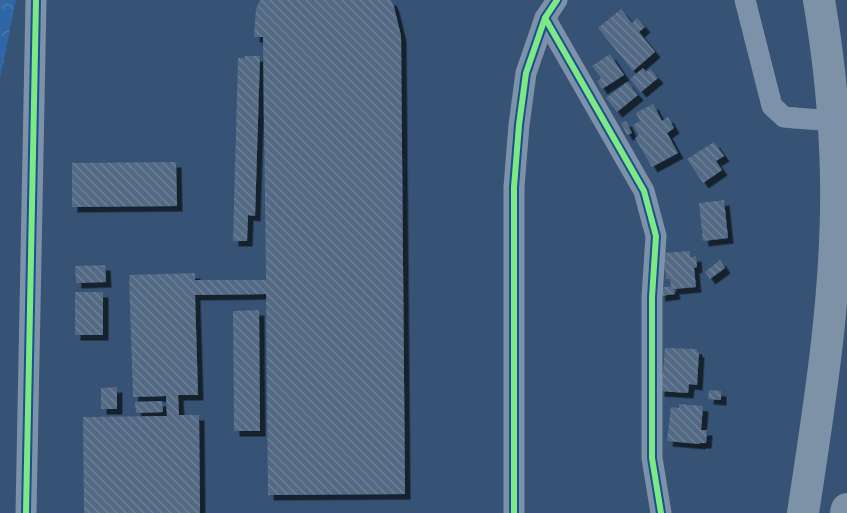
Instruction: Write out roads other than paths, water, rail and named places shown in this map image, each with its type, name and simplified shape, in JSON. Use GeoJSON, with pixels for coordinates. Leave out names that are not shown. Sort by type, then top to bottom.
{"type":"FeatureCollection","features":[{"type":"Feature","properties":{"kind":"highway"},"geometry":{"type":"LineString","coordinates":[[803,513],[818,420],[835,252],[836,178],[833,109],[826,40],[819,0]]}},
{"type":"Feature","properties":{"kind":"highway"},"geometry":{"type":"LineString","coordinates":[[816,513],[835,428],[847,357]]}},
{"type":"Feature","properties":{"kind":"street"},"geometry":{"type":"LineString","coordinates":[[26,513],[36,0]]}},
{"type":"Feature","properties":{"kind":"street"},"geometry":{"type":"LineString","coordinates":[[514,513],[514,187],[519,125],[526,73],[545,18],[556,0]]}},
{"type":"Feature","properties":{"kind":"street"},"geometry":{"type":"LineString","coordinates":[[745,0],[772,106],[784,117],[847,122]]}},
{"type":"Feature","properties":{"kind":"street"},"geometry":{"type":"LineString","coordinates":[[545,18],[644,190],[656,236],[652,297],[652,458],[661,513]]}}]}
